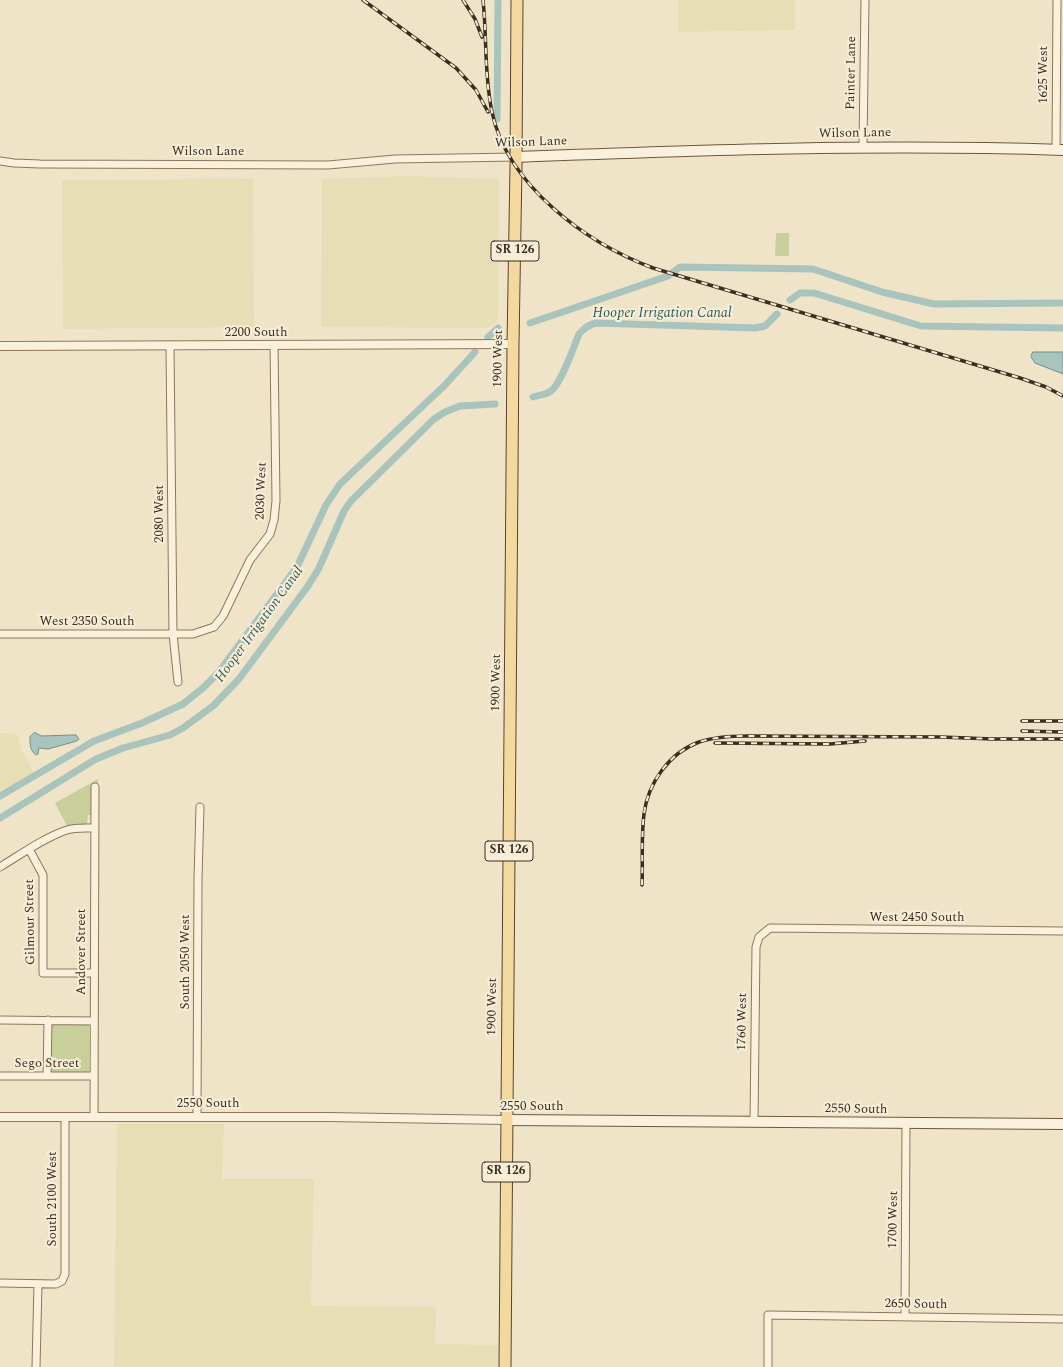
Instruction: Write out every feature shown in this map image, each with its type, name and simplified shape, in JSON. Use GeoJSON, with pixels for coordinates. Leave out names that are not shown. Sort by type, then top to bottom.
{"type":"FeatureCollection","features":[{"type":"Feature","properties":{"kind":"main road","name":"1900 West"},"geometry":{"type":"LineString","coordinates":[[505,1367],[517,0]]}},
{"type":"Feature","properties":{"kind":"main road","name":"Wilson Lane"},"geometry":{"type":"LineString","coordinates":[[516,157],[747,149],[863,147],[1059,150]]}},
{"type":"Feature","properties":{"kind":"main road","name":"2550 South"},"geometry":{"type":"LineString","coordinates":[[506,1120],[1063,1124]]}},
{"type":"Feature","properties":{"kind":"street","name":"Painter Lane"},"geometry":{"type":"LineString","coordinates":[[863,147],[865,0]]}},
{"type":"Feature","properties":{"kind":"street","name":"1625 West"},"geometry":{"type":"LineString","coordinates":[[1057,0],[1059,150]]}},
{"type":"Feature","properties":{"kind":"street","name":"Wilson Lane"},"geometry":{"type":"LineString","coordinates":[[0,161],[40,164],[318,165],[395,159],[516,157]]}},
{"type":"Feature","properties":{"kind":"street","name":"2200 South"},"geometry":{"type":"LineString","coordinates":[[0,346],[513,344]]}},
{"type":"Feature","properties":{"kind":"street","name":"2030 West"},"geometry":{"type":"LineString","coordinates":[[173,634],[192,634],[214,627],[223,616],[250,560],[270,534],[274,520],[276,501],[274,345]]}},
{"type":"Feature","properties":{"kind":"street","name":"2080 West"},"geometry":{"type":"LineString","coordinates":[[170,346],[173,634],[178,682]]}},
{"type":"Feature","properties":{"kind":"street","name":"West 2350 South"},"geometry":{"type":"LineString","coordinates":[[0,634],[173,634]]}},
{"type":"Feature","properties":{"kind":"street","name":"Andover Street"},"geometry":{"type":"LineString","coordinates":[[94,1117],[95,787]]}},
{"type":"Feature","properties":{"kind":"street","name":"South 2050 West"},"geometry":{"type":"LineString","coordinates":[[197,1117],[198,878],[200,807]]}},
{"type":"Feature","properties":{"kind":"street"},"geometry":{"type":"LineString","coordinates":[[0,866],[55,834],[78,828],[95,828]]}},
{"type":"Feature","properties":{"kind":"street","name":"Gilmour Street"},"geometry":{"type":"LineString","coordinates":[[30,849],[43,875],[43,973],[94,973]]}},
{"type":"Feature","properties":{"kind":"street","name":"West 2450 South"},"geometry":{"type":"LineString","coordinates":[[770,928],[1063,931]]}},
{"type":"Feature","properties":{"kind":"street","name":"1760 West"},"geometry":{"type":"LineString","coordinates":[[754,1122],[756,947],[759,937],[770,928]]}},
{"type":"Feature","properties":{"kind":"street"},"geometry":{"type":"LineString","coordinates":[[0,1020],[94,1021]]}},
{"type":"Feature","properties":{"kind":"street"},"geometry":{"type":"LineString","coordinates":[[47,1076],[48,1020]]}},
{"type":"Feature","properties":{"kind":"street","name":"Sego Street"},"geometry":{"type":"LineString","coordinates":[[0,1076],[94,1076]]}},
{"type":"Feature","properties":{"kind":"street","name":"2550 South"},"geometry":{"type":"LineString","coordinates":[[0,1117],[506,1120]]}},
{"type":"Feature","properties":{"kind":"street","name":"South 2100 West"},"geometry":{"type":"LineString","coordinates":[[38,1284],[56,1284],[62,1281],[65,1274],[65,1117]]}},
{"type":"Feature","properties":{"kind":"street","name":"1700 West"},"geometry":{"type":"LineString","coordinates":[[905,1317],[906,1123]]}},
{"type":"Feature","properties":{"kind":"street"},"geometry":{"type":"LineString","coordinates":[[0,1283],[38,1284],[36,1367]]}},
{"type":"Feature","properties":{"kind":"street","name":"2650 South"},"geometry":{"type":"LineString","coordinates":[[768,1367],[768,1315],[1063,1319]]}},
{"type":"Feature","properties":{"kind":"shaded area"},"geometry":{"type":"Polygon","coordinates":[[[678,0],[795,0],[795,30],[678,32],[678,0]]]}},
{"type":"Feature","properties":{"kind":"shaded area"},"geometry":{"type":"Polygon","coordinates":[[[406,176],[499,179],[498,321],[488,328],[321,327],[322,179],[406,176]]]}},
{"type":"Feature","properties":{"kind":"shaded area"},"geometry":{"type":"Polygon","coordinates":[[[253,179],[254,327],[63,329],[62,180],[253,179]]]}},
{"type":"Feature","properties":{"kind":"shaded area"},"geometry":{"type":"Polygon","coordinates":[[[0,733],[12,733],[18,735],[21,750],[34,773],[0,791],[0,733]]]}},
{"type":"Feature","properties":{"kind":"shaded area"},"geometry":{"type":"Polygon","coordinates":[[[117,1124],[224,1124],[222,1179],[314,1179],[311,1306],[436,1307],[435,1344],[499,1345],[498,1367],[114,1367],[117,1124]]]}},
{"type":"Feature","properties":{"kind":"green space"},"geometry":{"type":"Polygon","coordinates":[[[776,233],[789,233],[789,256],[775,256],[776,233]]]}},
{"type":"Feature","properties":{"kind":"green space"},"geometry":{"type":"Polygon","coordinates":[[[98,779],[98,784],[93,784],[91,815],[88,815],[87,824],[67,826],[55,803],[98,779]]]}},
{"type":"Feature","properties":{"kind":"green space"},"geometry":{"type":"Polygon","coordinates":[[[49,1023],[89,1023],[89,1073],[49,1073],[49,1023]]]}},
{"type":"Feature","properties":{"kind":"water"},"geometry":{"type":"Polygon","coordinates":[[[1033,352],[1063,352],[1063,374],[1035,363],[1031,357],[1033,352]]]}},
{"type":"Feature","properties":{"kind":"water"},"geometry":{"type":"Polygon","coordinates":[[[34,733],[41,736],[76,735],[79,739],[77,741],[48,749],[39,748],[38,754],[36,755],[31,749],[30,745],[30,737],[34,733]]]}},
{"type":"Feature","properties":{"kind":"waterway"},"geometry":{"type":"LineString","coordinates":[[497,119],[498,0]]}},
{"type":"Feature","properties":{"kind":"waterway"},"geometry":{"type":"LineString","coordinates":[[530,323],[668,276],[680,267],[813,269],[882,292],[934,304],[1063,303]]}},
{"type":"Feature","properties":{"kind":"waterway","name":"Hooper Irrigation Canal"},"geometry":{"type":"LineString","coordinates":[[790,300],[800,293],[814,293],[921,326],[1063,328]]}},
{"type":"Feature","properties":{"kind":"waterway","name":"Hooper Irrigation Canal"},"geometry":{"type":"LineString","coordinates":[[533,397],[547,393],[555,387],[563,373],[579,334],[586,327],[593,324],[755,328],[765,326],[777,314]]}},
{"type":"Feature","properties":{"kind":"waterway"},"geometry":{"type":"LineString","coordinates":[[488,337],[498,328]]}},
{"type":"Feature","properties":{"kind":"waterway"},"geometry":{"type":"LineString","coordinates":[[0,796],[94,741],[142,723],[183,704],[203,688],[218,673],[297,567],[326,505],[340,484],[444,386],[475,352]]}},
{"type":"Feature","properties":{"kind":"waterway","name":"Hooper Irrigation Canal"},"geometry":{"type":"LineString","coordinates":[[0,818],[96,759],[123,748],[170,735],[183,728],[213,706],[239,679],[308,586],[319,568],[344,511],[351,501],[434,419],[445,412],[460,406],[495,404]]}},
{"type":"Feature","properties":{"kind":"railway"},"geometry":{"type":"LineString","coordinates":[[363,0],[456,68],[476,90],[488,112]]}},
{"type":"Feature","properties":{"kind":"railway"},"geometry":{"type":"LineString","coordinates":[[463,0],[475,19],[482,37]]}},
{"type":"Feature","properties":{"kind":"railway"},"geometry":{"type":"LineString","coordinates":[[483,0],[489,98],[500,139],[514,164],[532,187],[553,208],[577,227],[627,257],[653,268],[1020,378],[1046,387],[1063,396]]}},
{"type":"Feature","properties":{"kind":"railway"},"geometry":{"type":"LineString","coordinates":[[1022,721],[1063,721]]}},
{"type":"Feature","properties":{"kind":"railway"},"geometry":{"type":"LineString","coordinates":[[1022,731],[1063,732]]}},
{"type":"Feature","properties":{"kind":"railway"},"geometry":{"type":"LineString","coordinates":[[642,885],[643,823],[646,802],[650,791],[655,780],[669,761],[688,747],[699,742],[736,736],[1063,739]]}},
{"type":"Feature","properties":{"kind":"railway"},"geometry":{"type":"LineString","coordinates":[[715,743],[830,744],[865,741]]}}]}
